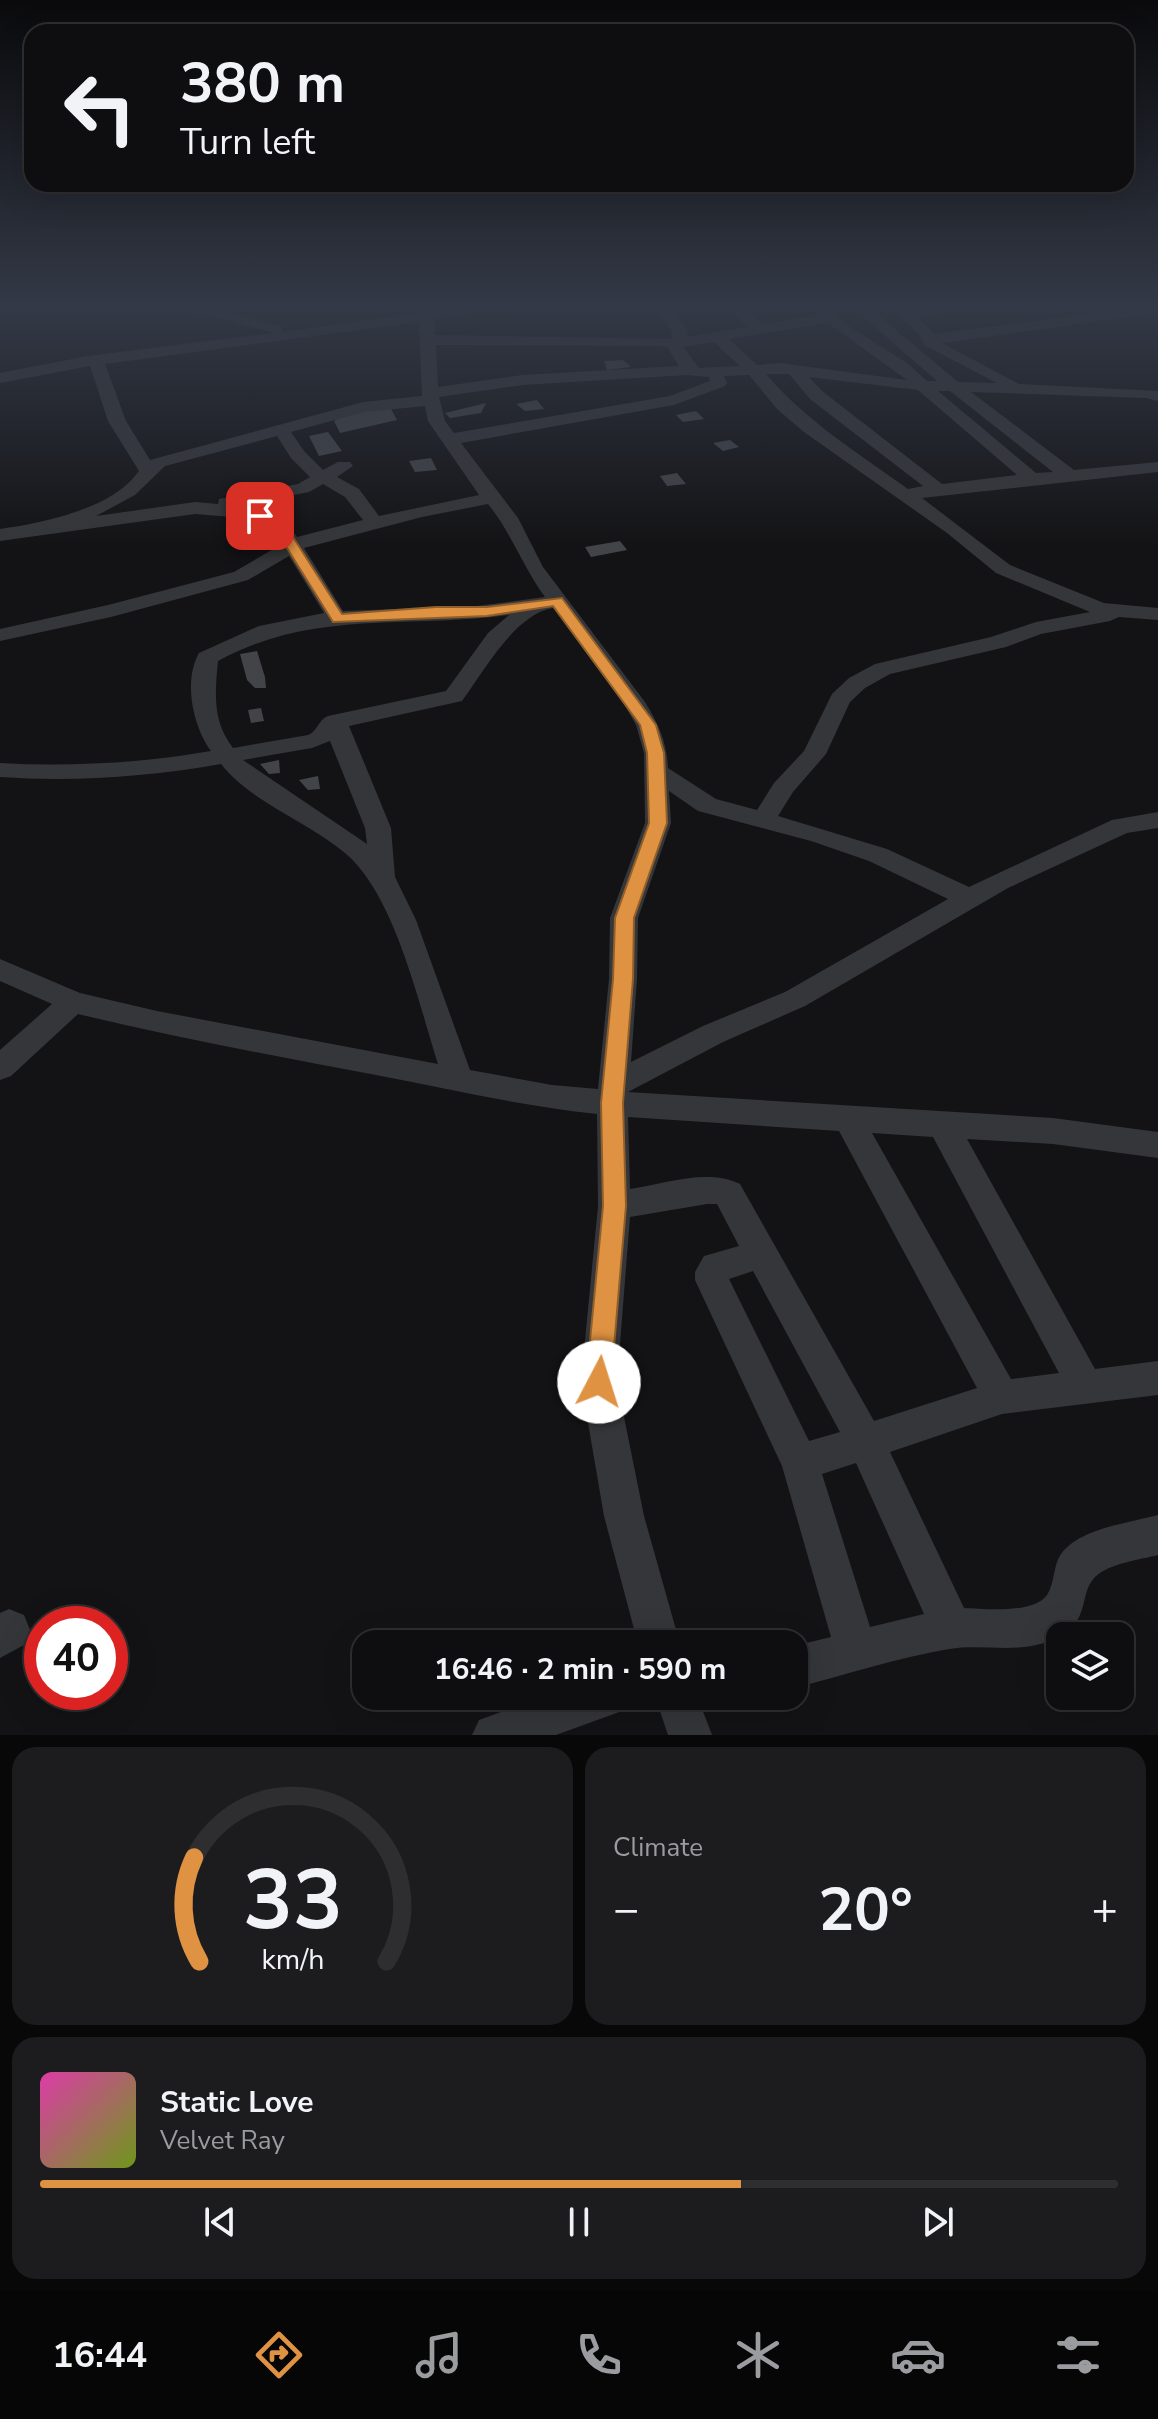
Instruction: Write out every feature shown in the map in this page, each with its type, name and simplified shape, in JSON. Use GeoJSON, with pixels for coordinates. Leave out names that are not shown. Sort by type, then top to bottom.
{"type":"FeatureCollection","features":[{"type":"Feature","properties":{"kind":"street"},"geometry":{"type":"LineString","coordinates":[[105,386],[117,421],[147,469]]}},
{"type":"Feature","properties":{"kind":"street"},"geometry":{"type":"LineString","coordinates":[[431,386],[437,421],[509,518],[534,568],[544,603],[648,725],[657,771],[658,823],[624,918],[623,979],[613,1093],[614,1206],[599,1382],[624,1516],[655,1630]]}},
{"type":"Feature","properties":{"kind":"street"},"geometry":{"type":"LineString","coordinates":[[53,528],[140,483],[147,469],[159,462],[363,407],[491,386]]}},
{"type":"Feature","properties":{"kind":"street"},"geometry":{"type":"LineString","coordinates":[[451,439],[574,420],[674,400],[711,386]]}},
{"type":"Feature","properties":{"kind":"street"},"geometry":{"type":"LineString","coordinates":[[767,386],[783,405],[902,495],[963,536],[991,561],[1025,582],[1102,609],[1158,614]]}},
{"type":"Feature","properties":{"kind":"street"},"geometry":{"type":"LineString","coordinates":[[808,386],[939,490]]}},
{"type":"Feature","properties":{"kind":"street"},"geometry":{"type":"LineString","coordinates":[[923,386],[1032,479]]}},
{"type":"Feature","properties":{"kind":"street"},"geometry":{"type":"LineString","coordinates":[[953,386],[1146,393],[1158,396]]}},
{"type":"Feature","properties":{"kind":"street"},"geometry":{"type":"LineString","coordinates":[[953,386],[1069,475]]}},
{"type":"Feature","properties":{"kind":"street"},"geometry":{"type":"LineString","coordinates":[[1016,386],[1020,388]]}},
{"type":"Feature","properties":{"kind":"street"},"geometry":{"type":"LineString","coordinates":[[281,429],[297,454],[323,478],[352,493],[374,522]]}},
{"type":"Feature","properties":{"kind":"street"},"geometry":{"type":"LineString","coordinates":[[0,535],[271,496],[303,488],[344,466]]}},
{"type":"Feature","properties":{"kind":"street"},"geometry":{"type":"LineString","coordinates":[[902,495],[1158,467]]}},
{"type":"Feature","properties":{"kind":"street"},"geometry":{"type":"LineString","coordinates":[[0,635],[111,611],[241,576],[292,546],[374,522],[492,498]]}},
{"type":"Feature","properties":{"kind":"street"},"geometry":{"type":"LineString","coordinates":[[195,508],[260,516],[282,529],[338,619]]}},
{"type":"Feature","properties":{"kind":"street"},"geometry":{"type":"LineString","coordinates":[[458,1080],[398,907],[382,877],[362,851],[257,784],[223,757],[213,741],[204,709],[202,679],[207,658],[225,646],[291,625],[436,612],[487,612],[544,603]]}},
{"type":"Feature","properties":{"kind":"street"},"geometry":{"type":"LineString","coordinates":[[0,770],[46,773],[144,769],[321,738],[327,724],[336,721],[454,696],[496,638],[544,603]]}},
{"type":"Feature","properties":{"kind":"street"},"geometry":{"type":"LineString","coordinates":[[762,822],[783,788],[814,754],[840,699],[857,683],[883,669],[998,642],[1036,628],[1129,612]]}},
{"type":"Feature","properties":{"kind":"street"},"geometry":{"type":"LineString","coordinates":[[336,721],[378,828],[382,877]]}},
{"type":"Feature","properties":{"kind":"street"},"geometry":{"type":"LineString","coordinates":[[657,771],[707,805],[820,835],[878,855],[971,899]]}},
{"type":"Feature","properties":{"kind":"street"},"geometry":{"type":"LineString","coordinates":[[613,1093],[713,1034],[795,999],[999,882],[1121,826],[1158,820]]}},
{"type":"Feature","properties":{"kind":"street"},"geometry":{"type":"LineString","coordinates":[[0,969],[73,1002],[157,1022],[552,1097],[613,1093],[848,1119],[1053,1131],[1158,1145]]}},
{"type":"Feature","properties":{"kind":"street"},"geometry":{"type":"LineString","coordinates":[[0,1068],[73,1002]]}},
{"type":"Feature","properties":{"kind":"street"},"geometry":{"type":"LineString","coordinates":[[848,1119],[1002,1397]]}},
{"type":"Feature","properties":{"kind":"street"},"geometry":{"type":"LineString","coordinates":[[943,1125],[1086,1387]]}},
{"type":"Feature","properties":{"kind":"street"},"geometry":{"type":"LineString","coordinates":[[614,1206],[722,1191],[728,1194],[866,1443],[952,1628]]}},
{"type":"Feature","properties":{"kind":"street"},"geometry":{"type":"LineString","coordinates":[[762,1254],[716,1267],[712,1280],[800,1463],[856,1651]]}},
{"type":"Feature","properties":{"kind":"street"},"geometry":{"type":"LineString","coordinates":[[800,1463],[1002,1397],[1158,1378]]}},
{"type":"Feature","properties":{"kind":"street"},"geometry":{"type":"LineString","coordinates":[[808,1663],[952,1628],[1004,1630],[1046,1622],[1064,1607],[1076,1567],[1096,1552],[1158,1535]]}},
{"type":"Feature","properties":{"kind":"street"},"geometry":{"type":"LineString","coordinates":[[494,1735],[566,1710]]}},
{"type":"Feature","properties":{"kind":"street"},"geometry":{"type":"LineString","coordinates":[[681,1710],[690,1735]]}},
{"type":"Feature","properties":{"kind":"building"},"geometry":{"type":"Polygon","coordinates":[[[537,400],[544,409],[525,411],[516,404],[537,400]]]}},
{"type":"Feature","properties":{"kind":"building"},"geometry":{"type":"Polygon","coordinates":[[[486,403],[481,413],[450,418],[445,413],[486,403]]]}},
{"type":"Feature","properties":{"kind":"building"},"geometry":{"type":"Polygon","coordinates":[[[390,407],[397,420],[340,433],[334,421],[355,409],[390,407]]]}},
{"type":"Feature","properties":{"kind":"building"},"geometry":{"type":"Polygon","coordinates":[[[696,411],[704,419],[683,422],[676,415],[696,411]]]}},
{"type":"Feature","properties":{"kind":"building"},"geometry":{"type":"Polygon","coordinates":[[[328,432],[342,451],[319,456],[309,436],[328,432]]]}},
{"type":"Feature","properties":{"kind":"building"},"geometry":{"type":"Polygon","coordinates":[[[730,440],[739,447],[723,451],[713,443],[730,440]]]}},
{"type":"Feature","properties":{"kind":"building"},"geometry":{"type":"Polygon","coordinates":[[[431,458],[437,470],[415,472],[409,461],[431,458]]]}},
{"type":"Feature","properties":{"kind":"building"},"geometry":{"type":"Polygon","coordinates":[[[677,473],[686,484],[667,486],[660,476],[677,473]]]}},
{"type":"Feature","properties":{"kind":"building"},"geometry":{"type":"Polygon","coordinates":[[[620,541],[627,550],[591,557],[585,547],[620,541]]]}},
{"type":"Feature","properties":{"kind":"building"},"geometry":{"type":"Polygon","coordinates":[[[257,651],[266,688],[255,688],[247,680],[240,654],[257,651]]]}},
{"type":"Feature","properties":{"kind":"building"},"geometry":{"type":"Polygon","coordinates":[[[261,708],[264,721],[251,723],[248,710],[261,708]]]}},
{"type":"Feature","properties":{"kind":"building"},"geometry":{"type":"Polygon","coordinates":[[[279,760],[280,773],[269,774],[260,764],[279,760]]]}},
{"type":"Feature","properties":{"kind":"building"},"geometry":{"type":"Polygon","coordinates":[[[318,776],[320,789],[308,790],[299,780],[318,776]]]}},
{"type":"Feature","properties":{"kind":"route"},"geometry":{"type":"LineString","coordinates":[[260,516],[282,529],[338,619],[487,612],[557,601],[648,725],[656,753],[658,823],[624,918],[623,979],[612,1103],[614,1206],[599,1382]]}}]}
